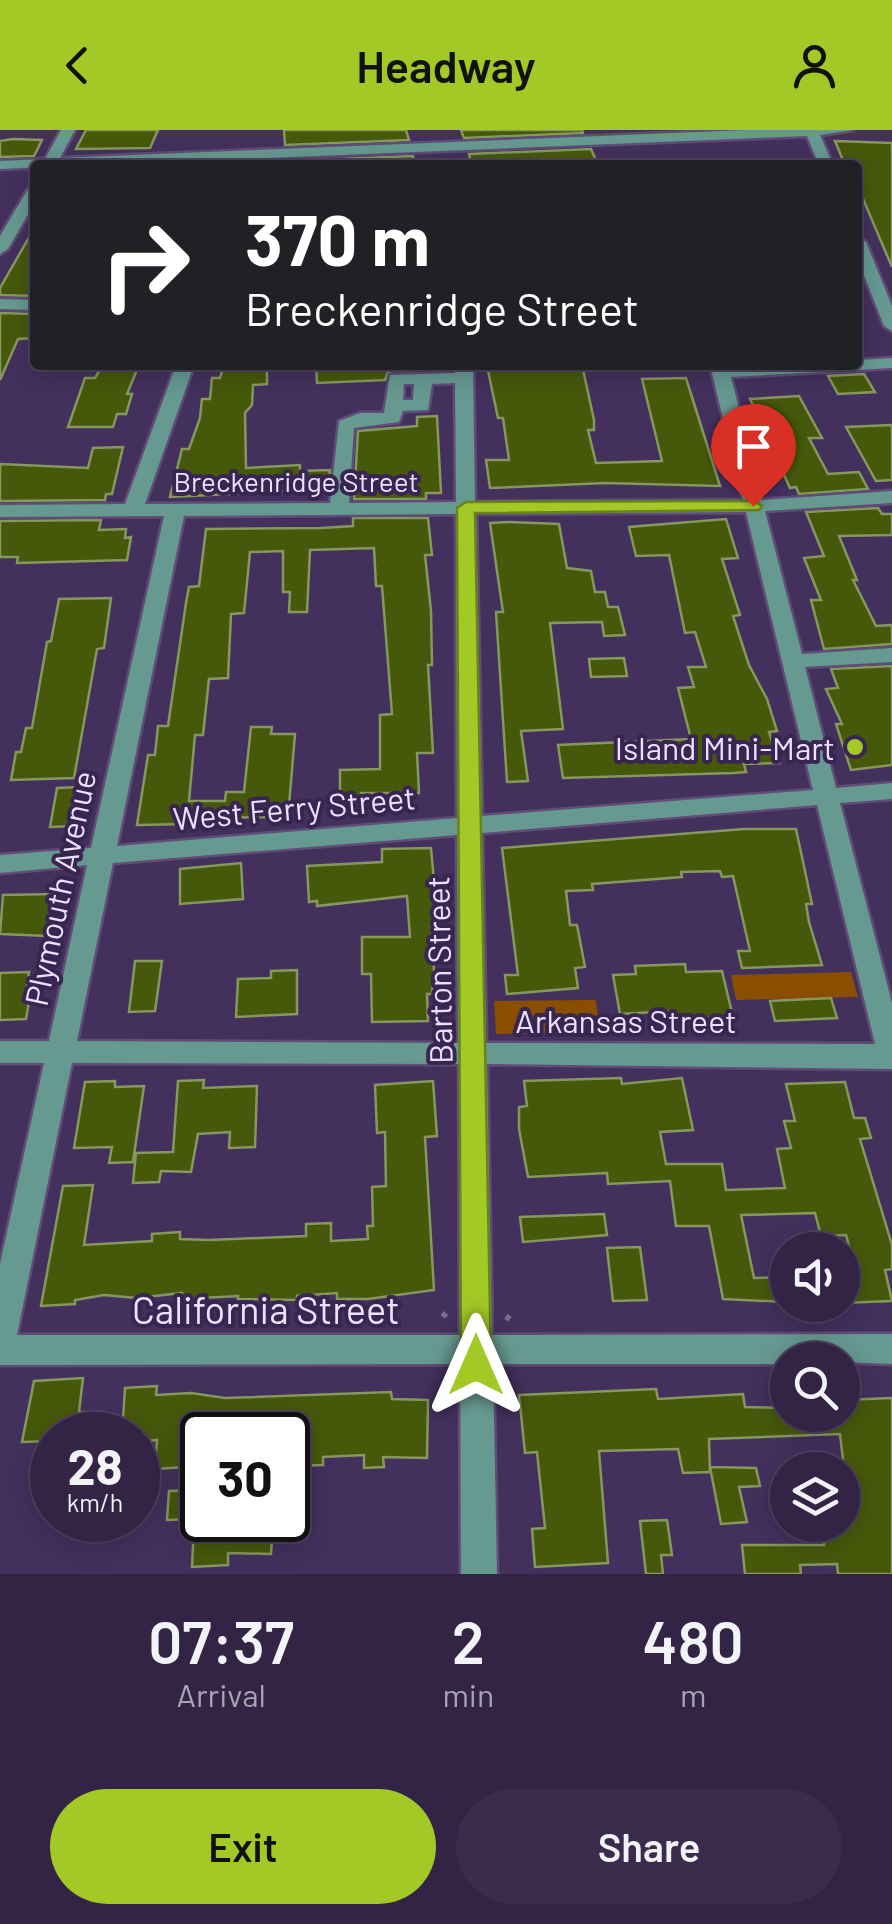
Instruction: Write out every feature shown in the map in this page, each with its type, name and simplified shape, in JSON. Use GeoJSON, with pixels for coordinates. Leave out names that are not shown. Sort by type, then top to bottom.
{"type":"FeatureCollection","features":[{"type":"Feature","properties":{"kind":"street"},"geometry":{"type":"LineString","coordinates":[[52,160],[68,130]]}},
{"type":"Feature","properties":{"kind":"street"},"geometry":{"type":"LineString","coordinates":[[270,130],[259,160],[634,134],[846,130]]}},
{"type":"Feature","properties":{"kind":"street"},"geometry":{"type":"LineString","coordinates":[[812,131],[824,160]]}},
{"type":"Feature","properties":{"kind":"street"},"geometry":{"type":"LineString","coordinates":[[634,134],[641,154]]}},
{"type":"Feature","properties":{"kind":"street"},"geometry":{"type":"LineString","coordinates":[[452,146],[452,160]]}},
{"type":"Feature","properties":{"kind":"street"},"geometry":{"type":"LineString","coordinates":[[0,165],[30,164]]}},
{"type":"Feature","properties":{"kind":"street"},"geometry":{"type":"LineString","coordinates":[[0,249],[30,198]]}},
{"type":"Feature","properties":{"kind":"street"},"geometry":{"type":"LineString","coordinates":[[892,278],[865,280],[892,326]]}},
{"type":"Feature","properties":{"kind":"street"},"geometry":{"type":"LineString","coordinates":[[0,304],[30,305]]}},
{"type":"Feature","properties":{"kind":"street"},"geometry":{"type":"LineString","coordinates":[[862,365],[892,363]]}},
{"type":"Feature","properties":{"kind":"street"},"geometry":{"type":"LineString","coordinates":[[133,510],[183,370]]}},
{"type":"Feature","properties":{"kind":"street"},"geometry":{"type":"LineString","coordinates":[[720,370],[892,1056]]}},
{"type":"Feature","properties":{"kind":"street"},"geometry":{"type":"LineString","coordinates":[[340,508],[345,424],[360,418],[393,418],[396,379],[464,371]]}},
{"type":"Feature","properties":{"kind":"street","name":"Barton Street"},"geometry":{"type":"LineString","coordinates":[[464,371],[479,1574]]}},
{"type":"Feature","properties":{"kind":"street"},"geometry":{"type":"LineString","coordinates":[[394,405],[422,406],[423,378]]}},
{"type":"Feature","properties":{"kind":"street","name":"Breckenridge Street"},"geometry":{"type":"LineString","coordinates":[[0,511],[753,506],[892,497]]}},
{"type":"Feature","properties":{"kind":"street","name":"Plymouth Avenue"},"geometry":{"type":"LineString","coordinates":[[0,1339],[175,510]]}},
{"type":"Feature","properties":{"kind":"street"},"geometry":{"type":"LineString","coordinates":[[794,661],[892,655]]}},
{"type":"Feature","properties":{"kind":"street","name":"West Ferry Street"},"geometry":{"type":"LineString","coordinates":[[0,864],[892,791]]}},
{"type":"Feature","properties":{"kind":"street","name":"Arkansas Street"},"geometry":{"type":"LineString","coordinates":[[0,1052],[892,1056]]}},
{"type":"Feature","properties":{"kind":"street","name":"California Street"},"geometry":{"type":"LineString","coordinates":[[0,1350],[892,1349]]}},
{"type":"Feature","properties":{"kind":"path"},"geometry":{"type":"LineString","coordinates":[[442,1312],[450,1320]]}},
{"type":"Feature","properties":{"kind":"shaded area"},"geometry":{"type":"Polygon","coordinates":[[[851,972],[858,997],[736,1000],[731,975],[851,972]]]}},
{"type":"Feature","properties":{"kind":"shaded area"},"geometry":{"type":"Polygon","coordinates":[[[596,1000],[600,1033],[496,1034],[494,1001],[596,1000]]]}},
{"type":"Feature","properties":{"kind":"building"},"geometry":{"type":"Polygon","coordinates":[[[86,130],[158,130],[150,148],[76,149],[86,130]]]}},
{"type":"Feature","properties":{"kind":"building"},"geometry":{"type":"Polygon","coordinates":[[[284,130],[406,130],[409,140],[285,145],[284,130]]]}},
{"type":"Feature","properties":{"kind":"building"},"geometry":{"type":"Polygon","coordinates":[[[461,130],[582,130],[583,133],[464,138],[461,130]]]}},
{"type":"Feature","properties":{"kind":"building"},"geometry":{"type":"Polygon","coordinates":[[[42,140],[34,156],[0,157],[0,141],[42,140]]]}},
{"type":"Feature","properties":{"kind":"building"},"geometry":{"type":"Polygon","coordinates":[[[835,141],[892,143],[892,267],[862,196],[862,160],[843,160],[835,141]]]}},
{"type":"Feature","properties":{"kind":"building"},"geometry":{"type":"Polygon","coordinates":[[[591,149],[596,160],[471,160],[469,154],[591,149]]]}},
{"type":"Feature","properties":{"kind":"building"},"geometry":{"type":"Polygon","coordinates":[[[413,156],[414,160],[312,160],[413,156]]]}},
{"type":"Feature","properties":{"kind":"building"},"geometry":{"type":"Polygon","coordinates":[[[30,236],[30,296],[0,295],[0,288],[30,236]]]}},
{"type":"Feature","properties":{"kind":"building"},"geometry":{"type":"Polygon","coordinates":[[[0,313],[30,314],[30,338],[18,339],[0,380],[0,313]]]}},
{"type":"Feature","properties":{"kind":"building"},"geometry":{"type":"Polygon","coordinates":[[[100,370],[137,370],[127,394],[132,394],[126,414],[117,414],[113,427],[68,427],[85,378],[95,378],[100,370]]]}},
{"type":"Feature","properties":{"kind":"building"},"geometry":{"type":"Polygon","coordinates":[[[222,370],[267,370],[267,384],[253,385],[252,405],[245,413],[246,468],[300,465],[300,471],[330,470],[328,489],[170,497],[182,449],[189,449],[200,418],[202,399],[210,399],[212,378],[220,378],[222,370]]]}},
{"type":"Feature","properties":{"kind":"building"},"geometry":{"type":"Polygon","coordinates":[[[316,370],[395,370],[388,372],[385,380],[317,383],[316,370]]]}},
{"type":"Feature","properties":{"kind":"building"},"geometry":{"type":"Polygon","coordinates":[[[488,370],[583,370],[594,420],[594,430],[588,430],[596,463],[662,461],[642,379],[686,378],[720,486],[605,483],[490,488],[486,460],[509,460],[503,418],[498,418],[488,370]]]}},
{"type":"Feature","properties":{"kind":"building"},"geometry":{"type":"Polygon","coordinates":[[[864,374],[875,392],[838,394],[828,376],[864,374]]]}},
{"type":"Feature","properties":{"kind":"building"},"geometry":{"type":"Polygon","coordinates":[[[799,396],[822,438],[809,438],[828,474],[859,472],[868,489],[799,494],[796,487],[790,488],[750,399],[799,396]]]}},
{"type":"Feature","properties":{"kind":"building"},"geometry":{"type":"Polygon","coordinates":[[[437,416],[441,493],[426,493],[426,499],[354,499],[358,431],[417,426],[417,417],[437,416]]]}},
{"type":"Feature","properties":{"kind":"building"},"geometry":{"type":"Polygon","coordinates":[[[892,425],[892,480],[876,481],[846,427],[892,425]]]}},
{"type":"Feature","properties":{"kind":"building"},"geometry":{"type":"Polygon","coordinates":[[[123,447],[112,494],[106,494],[105,500],[0,501],[0,464],[88,468],[93,448],[123,447]]]}},
{"type":"Feature","properties":{"kind":"building"},"geometry":{"type":"Polygon","coordinates":[[[878,508],[882,514],[892,514],[892,535],[839,536],[857,580],[853,580],[876,626],[892,625],[892,644],[824,649],[811,600],[821,600],[804,558],[824,556],[806,512],[878,508]]]}},
{"type":"Feature","properties":{"kind":"building"},"geometry":{"type":"Polygon","coordinates":[[[353,518],[428,518],[432,555],[425,555],[431,611],[432,665],[428,665],[433,753],[417,753],[419,793],[361,793],[362,809],[340,810],[340,770],[380,769],[380,715],[392,714],[382,586],[376,586],[374,548],[310,550],[307,612],[289,612],[290,592],[283,592],[283,551],[250,552],[244,613],[231,614],[228,678],[209,679],[203,735],[195,735],[189,801],[225,801],[226,792],[244,792],[251,727],[272,727],[271,734],[295,734],[288,817],[188,818],[187,824],[137,825],[148,755],[155,755],[158,726],[168,726],[189,587],[199,586],[206,529],[353,526],[353,518]]]}},
{"type":"Feature","properties":{"kind":"building"},"geometry":{"type":"Polygon","coordinates":[[[726,519],[738,558],[722,559],[740,615],[733,616],[749,665],[767,699],[777,731],[769,732],[779,763],[744,764],[746,772],[733,773],[563,778],[558,745],[691,739],[678,688],[694,687],[688,667],[706,667],[695,632],[685,633],[669,555],[636,556],[629,527],[726,519]]]}},
{"type":"Feature","properties":{"kind":"building"},"geometry":{"type":"Polygon","coordinates":[[[101,520],[99,530],[126,529],[125,538],[131,537],[127,560],[17,563],[18,557],[0,557],[0,521],[101,520]]]}},
{"type":"Feature","properties":{"kind":"building"},"geometry":{"type":"Polygon","coordinates":[[[490,523],[559,524],[567,568],[591,571],[595,592],[605,592],[608,607],[618,607],[625,635],[604,636],[602,622],[550,623],[563,729],[521,731],[528,781],[507,782],[496,612],[503,612],[490,523]]]}},
{"type":"Feature","properties":{"kind":"building"},"geometry":{"type":"Polygon","coordinates":[[[111,598],[104,648],[97,649],[74,778],[11,780],[16,752],[21,752],[26,728],[32,728],[59,599],[111,598]]]}},
{"type":"Feature","properties":{"kind":"building"},"geometry":{"type":"Polygon","coordinates":[[[624,658],[627,676],[591,677],[589,659],[624,658]]]}},
{"type":"Feature","properties":{"kind":"building"},"geometry":{"type":"Polygon","coordinates":[[[892,666],[892,765],[851,770],[836,724],[842,724],[826,689],[838,688],[831,669],[892,666]]]}},
{"type":"Feature","properties":{"kind":"building"},"geometry":{"type":"Polygon","coordinates":[[[81,787],[75,826],[50,827],[57,788],[81,787]]]}},
{"type":"Feature","properties":{"kind":"building"},"geometry":{"type":"Polygon","coordinates":[[[744,829],[796,829],[812,904],[806,904],[809,922],[822,965],[742,968],[738,951],[750,951],[733,876],[722,877],[720,871],[681,872],[682,877],[592,884],[593,890],[566,891],[570,925],[577,925],[585,967],[575,968],[578,988],[507,994],[505,975],[518,975],[502,848],[744,829]]]}},
{"type":"Feature","properties":{"kind":"building"},"geometry":{"type":"Polygon","coordinates":[[[431,848],[438,926],[431,926],[434,971],[432,994],[427,994],[428,1021],[372,1022],[371,974],[362,974],[362,937],[410,937],[407,896],[317,906],[317,901],[309,902],[307,866],[382,862],[382,849],[431,848]]]}},
{"type":"Feature","properties":{"kind":"building"},"geometry":{"type":"Polygon","coordinates":[[[241,863],[243,899],[180,904],[180,869],[241,863]]]}},
{"type":"Feature","properties":{"kind":"building"},"geometry":{"type":"Polygon","coordinates":[[[54,894],[48,936],[0,934],[3,895],[54,894]]]}},
{"type":"Feature","properties":{"kind":"building"},"geometry":{"type":"Polygon","coordinates":[[[135,961],[162,961],[155,1011],[129,1012],[135,961]]]}},
{"type":"Feature","properties":{"kind":"building"},"geometry":{"type":"Polygon","coordinates":[[[685,964],[686,972],[722,971],[733,1017],[674,1019],[672,1011],[620,1014],[613,975],[636,974],[635,966],[685,964]]]}},
{"type":"Feature","properties":{"kind":"building"},"geometry":{"type":"Polygon","coordinates":[[[297,970],[297,1014],[236,1017],[238,979],[271,978],[271,971],[297,970]]]}},
{"type":"Feature","properties":{"kind":"building"},"geometry":{"type":"Polygon","coordinates":[[[29,972],[27,985],[32,985],[26,1019],[0,1020],[0,973],[29,972]]]}},
{"type":"Feature","properties":{"kind":"building"},"geometry":{"type":"Polygon","coordinates":[[[831,998],[837,1018],[775,1021],[770,1001],[831,998]]]}},
{"type":"Feature","properties":{"kind":"building"},"geometry":{"type":"Polygon","coordinates":[[[621,1078],[622,1084],[682,1078],[693,1130],[660,1132],[666,1164],[722,1164],[726,1190],[785,1188],[777,1149],[791,1148],[784,1121],[795,1121],[786,1084],[845,1082],[854,1118],[865,1118],[871,1138],[860,1139],[892,1245],[892,1269],[885,1270],[892,1301],[860,1302],[860,1232],[820,1232],[815,1213],[741,1215],[754,1278],[770,1278],[770,1301],[723,1299],[709,1226],[676,1226],[670,1181],[608,1184],[607,1173],[528,1177],[519,1129],[519,1107],[527,1106],[524,1081],[621,1078]]]}},
{"type":"Feature","properties":{"kind":"building"},"geometry":{"type":"Polygon","coordinates":[[[204,1080],[203,1088],[257,1086],[255,1147],[229,1148],[230,1132],[198,1134],[191,1172],[161,1171],[159,1182],[133,1183],[136,1153],[173,1152],[178,1081],[204,1080]]]}},
{"type":"Feature","properties":{"kind":"building"},"geometry":{"type":"Polygon","coordinates":[[[115,1081],[115,1087],[144,1086],[133,1162],[109,1163],[112,1147],[74,1148],[85,1082],[115,1081]]]}},
{"type":"Feature","properties":{"kind":"building"},"geometry":{"type":"Polygon","coordinates":[[[433,1081],[437,1136],[425,1137],[434,1290],[368,1299],[337,1299],[337,1293],[297,1296],[297,1300],[238,1296],[182,1299],[182,1293],[136,1298],[104,1295],[75,1300],[75,1304],[41,1306],[63,1186],[93,1185],[84,1245],[152,1241],[152,1234],[180,1232],[180,1239],[209,1240],[306,1236],[306,1224],[331,1223],[331,1241],[368,1239],[367,1226],[373,1226],[372,1187],[386,1186],[385,1132],[377,1133],[375,1085],[433,1081]]]}},
{"type":"Feature","properties":{"kind":"building"},"geometry":{"type":"Polygon","coordinates":[[[604,1214],[607,1235],[523,1242],[520,1217],[604,1214]]]}},
{"type":"Feature","properties":{"kind":"building"},"geometry":{"type":"Polygon","coordinates":[[[640,1247],[647,1300],[613,1301],[607,1248],[640,1247]]]}},
{"type":"Feature","properties":{"kind":"building"},"geometry":{"type":"Polygon","coordinates":[[[83,1378],[79,1412],[30,1412],[30,1442],[22,1442],[34,1381],[83,1378]]]}},
{"type":"Feature","properties":{"kind":"building"},"geometry":{"type":"Polygon","coordinates":[[[157,1386],[156,1395],[191,1393],[225,1398],[391,1392],[392,1399],[428,1400],[427,1458],[383,1457],[384,1467],[364,1468],[364,1455],[323,1457],[323,1465],[310,1465],[310,1412],[180,1412],[180,1467],[160,1469],[160,1412],[123,1412],[125,1388],[157,1386]]]}},
{"type":"Feature","properties":{"kind":"building"},"geometry":{"type":"Polygon","coordinates":[[[656,1389],[658,1399],[743,1394],[745,1407],[770,1408],[770,1432],[860,1432],[860,1399],[892,1398],[892,1574],[838,1574],[837,1564],[800,1565],[801,1574],[745,1574],[742,1545],[860,1542],[860,1452],[842,1452],[840,1434],[709,1439],[710,1472],[683,1473],[678,1449],[599,1451],[608,1563],[535,1567],[532,1529],[545,1528],[537,1452],[525,1453],[519,1395],[656,1389]]]}},
{"type":"Feature","properties":{"kind":"building"},"geometry":{"type":"Polygon","coordinates":[[[710,1467],[756,1468],[760,1486],[739,1487],[747,1522],[721,1524],[710,1467]]]}},
{"type":"Feature","properties":{"kind":"building"},"geometry":{"type":"Polygon","coordinates":[[[169,1491],[180,1491],[180,1520],[167,1520],[169,1491]]]}},
{"type":"Feature","properties":{"kind":"building"},"geometry":{"type":"Polygon","coordinates":[[[667,1520],[672,1555],[661,1555],[663,1574],[646,1574],[640,1521],[667,1520]]]}},
{"type":"Feature","properties":{"kind":"building"},"geometry":{"type":"Polygon","coordinates":[[[193,1542],[272,1542],[271,1554],[228,1553],[228,1565],[192,1567],[193,1542]]]}},
{"type":"Feature","properties":{"kind":"place","name":"Island Mini-Mart"},"geometry":{"type":"Point","coordinates":[855,747]}},
{"type":"Feature","properties":{"kind":"route"},"geometry":{"type":"LineString","coordinates":[[476,1365],[466,508],[753,506]]}}]}
